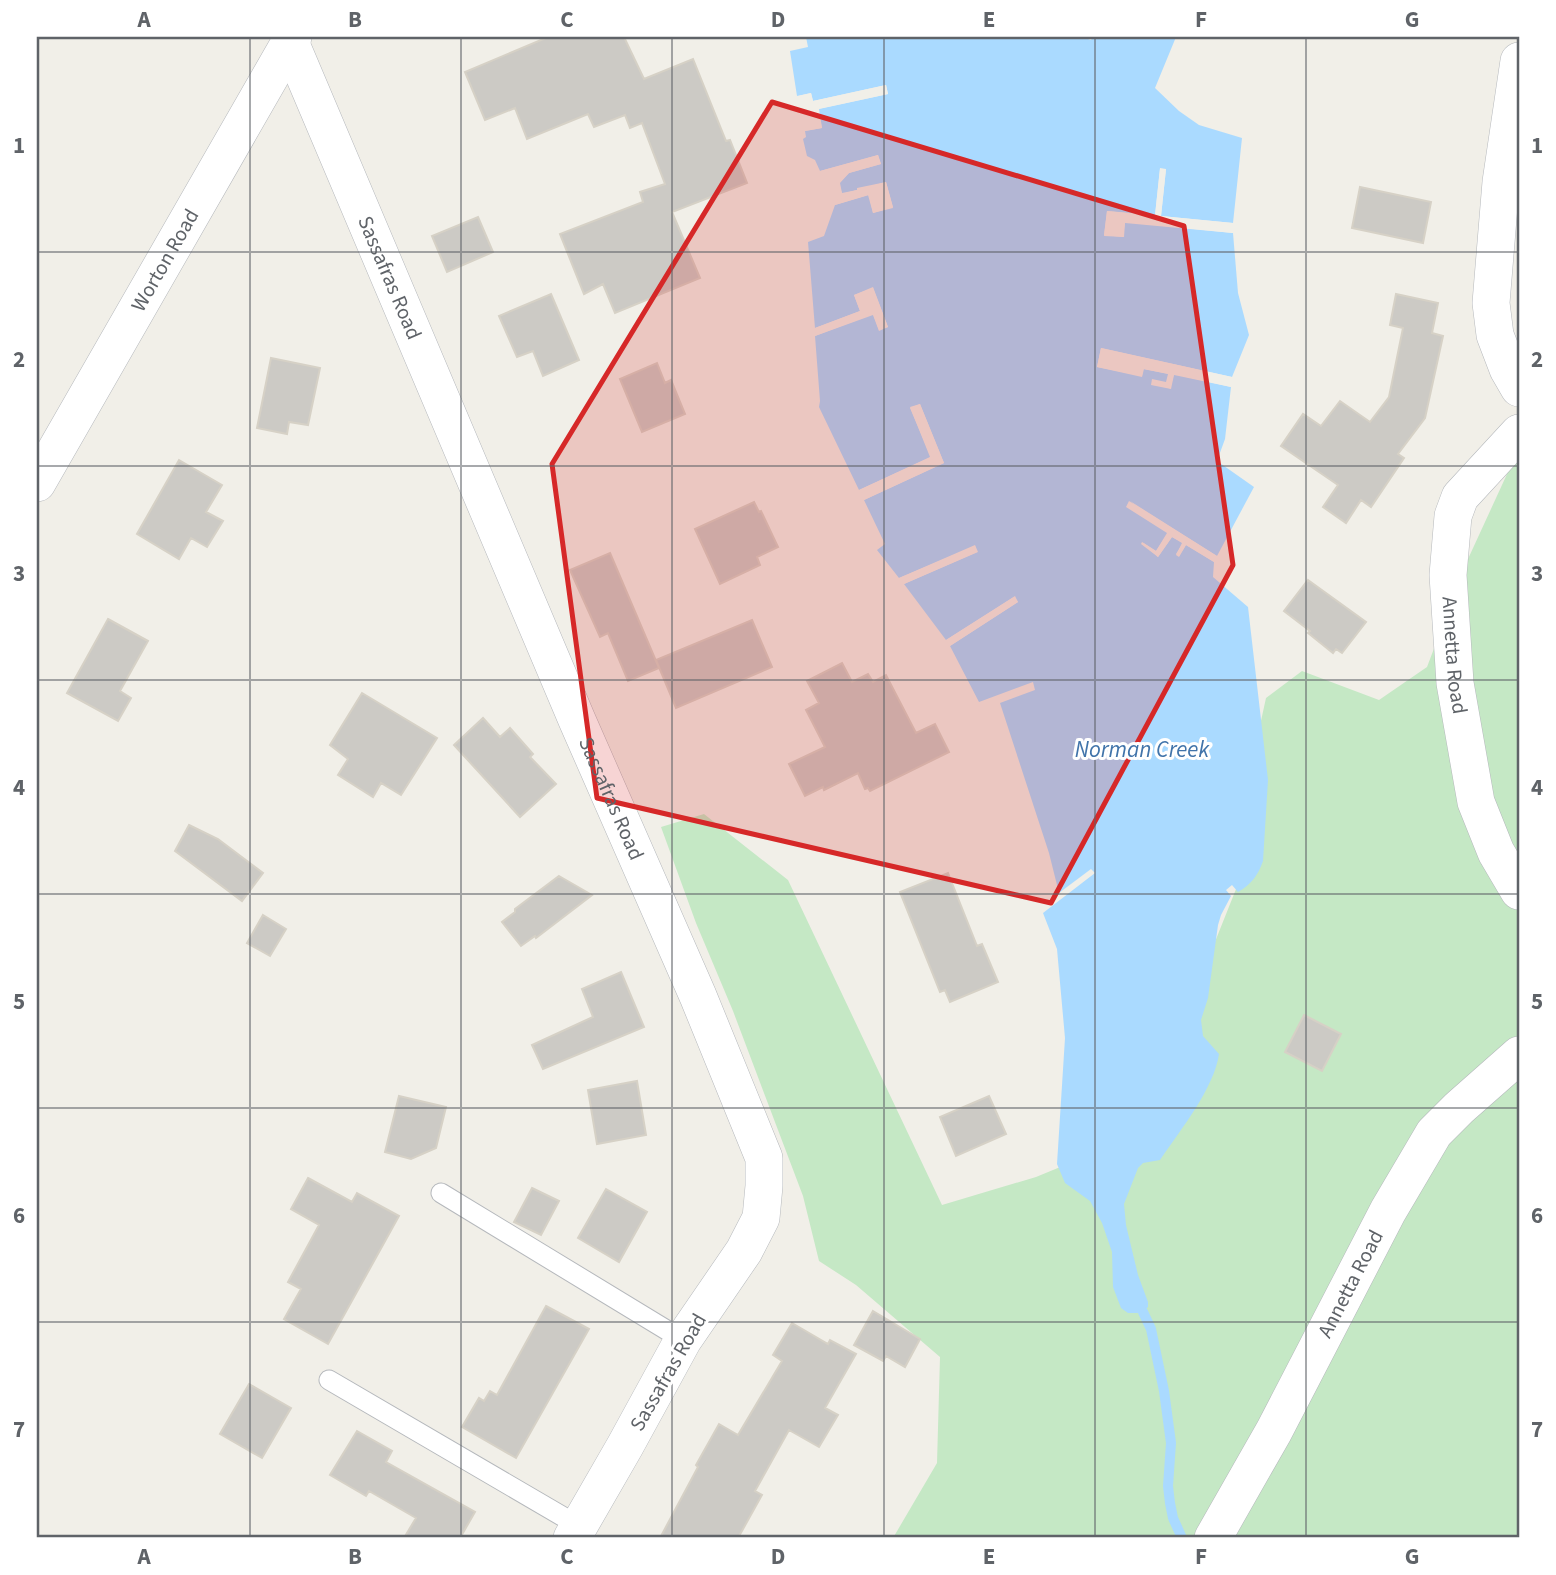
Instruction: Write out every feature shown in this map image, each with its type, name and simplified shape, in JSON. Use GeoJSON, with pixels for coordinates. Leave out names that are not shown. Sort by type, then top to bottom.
{"type":"FeatureCollection","features":[{"type":"Feature","properties":{"kind":"street","name":"Worton Road"},"geometry":{"type":"LineString","coordinates":[[37,483],[288,39]]}},
{"type":"Feature","properties":{"kind":"street","name":"Sassafras Road"},"geometry":{"type":"LineString","coordinates":[[288,39],[577,720],[698,996],[764,1158],[761,1218],[744,1251],[682,1340],[575,1532]]}},
{"type":"Feature","properties":{"kind":"street"},"geometry":{"type":"LineString","coordinates":[[1519,61],[1501,182],[1491,303],[1495,335],[1508,369],[1519,388]]}},
{"type":"Feature","properties":{"kind":"street","name":"Annetta Road"},"geometry":{"type":"LineString","coordinates":[[1519,433],[1460,497],[1453,516],[1448,575],[1455,683],[1476,802],[1496,852],[1519,891]]}},
{"type":"Feature","properties":{"kind":"street","name":"Annetta Road"},"geometry":{"type":"LineString","coordinates":[[1213,1538],[1274,1431],[1388,1211],[1434,1133],[1519,1055]]}},
{"type":"Feature","properties":{"kind":"lane"},"geometry":{"type":"LineString","coordinates":[[441,1193],[682,1340]]}},
{"type":"Feature","properties":{"kind":"lane"},"geometry":{"type":"LineString","coordinates":[[329,1380],[575,1532]]}},
{"type":"Feature","properties":{"kind":"highlighted area"},"geometry":{"type":"Polygon","coordinates":[[[772,102],[1184,226],[1233,565],[1051,903],[597,798],[552,464],[772,102]]]}},
{"type":"Feature","properties":{"kind":"green space"},"geometry":{"type":"Polygon","coordinates":[[[1519,448],[1519,1538],[893,1538],[937,1463],[940,1357],[856,1285],[819,1261],[803,1196],[661,827],[704,814],[788,880],[942,1205],[1036,1177],[1138,1135],[1250,854],[1250,771],[1266,698],[1302,671],[1379,700],[1427,667],[1468,559],[1519,448]]]}},
{"type":"Feature","properties":{"kind":"water","name":"Norman Creek"},"geometry":{"type":"Polygon","coordinates":[[[806,37],[1089,37],[1091,40],[1093,37],[1176,37],[1155,88],[1179,111],[1199,125],[1242,138],[1233,223],[1161,216],[1166,169],[1160,169],[1155,216],[1107,211],[1104,235],[1123,237],[1125,222],[1233,233],[1238,293],[1249,335],[1232,377],[1101,348],[1097,367],[1142,376],[1143,369],[1169,374],[1167,382],[1170,389],[1174,374],[1231,387],[1225,439],[1217,461],[1254,487],[1217,556],[1130,501],[1168,533],[1156,551],[1142,542],[1158,557],[1172,537],[1183,543],[1176,554],[1179,556],[1186,545],[1214,562],[1213,577],[1248,607],[1268,780],[1263,861],[1257,875],[1247,886],[1238,892],[1232,885],[1226,890],[1231,896],[1218,925],[1208,998],[1201,1020],[1203,1036],[1219,1054],[1216,1067],[1196,1107],[1160,1160],[1143,1163],[1138,1168],[1124,1204],[1126,1225],[1138,1275],[1148,1302],[1148,1307],[1142,1313],[1128,1313],[1121,1308],[1113,1287],[1112,1252],[1102,1223],[1090,1201],[1065,1183],[1057,1164],[1065,1038],[1057,949],[1043,913],[1095,873],[1091,869],[1059,893],[1049,853],[1000,703],[1035,690],[1033,682],[979,702],[950,646],[1018,602],[1014,597],[946,640],[904,584],[977,552],[975,546],[899,578],[877,550],[885,544],[864,500],[944,463],[920,404],[910,408],[931,457],[859,490],[819,407],[815,336],[873,314],[879,330],[888,327],[873,288],[854,295],[860,311],[815,328],[808,242],[824,236],[835,205],[869,195],[873,213],[893,207],[886,182],[842,194],[839,183],[849,173],[881,164],[878,155],[820,171],[815,160],[807,156],[803,139],[806,137],[805,131],[822,128],[818,109],[888,94],[886,85],[813,101],[811,93],[797,96],[790,51],[808,47],[806,37]]]}},
{"type":"Feature","properties":{"kind":"pier"},"geometry":{"type":"Polygon","coordinates":[[[886,85],[888,94],[819,109],[822,128],[805,131],[805,136],[800,137],[803,128],[818,126],[815,110],[817,106],[884,92],[883,89],[813,104],[810,103],[809,97],[797,100],[794,97],[811,93],[813,101],[886,85]]]}},
{"type":"Feature","properties":{"kind":"pier"},"geometry":{"type":"Polygon","coordinates":[[[878,155],[881,164],[849,173],[840,183],[842,193],[886,182],[893,208],[873,213],[868,195],[835,205],[833,201],[869,192],[876,209],[889,205],[883,186],[843,197],[839,195],[836,182],[847,171],[877,162],[876,159],[821,174],[820,171],[878,155]]]}},
{"type":"Feature","properties":{"kind":"pier"},"geometry":{"type":"Polygon","coordinates":[[[1160,168],[1166,169],[1161,216],[1233,223],[1233,226],[1110,214],[1108,232],[1120,234],[1122,221],[1125,219],[1233,229],[1233,233],[1125,223],[1124,237],[1104,236],[1107,211],[1155,215],[1160,168]]]}},
{"type":"Feature","properties":{"kind":"pier"},"geometry":{"type":"Polygon","coordinates":[[[873,287],[888,327],[879,331],[873,315],[815,336],[815,333],[873,311],[882,326],[884,325],[871,292],[859,297],[862,314],[815,331],[815,328],[860,311],[854,295],[873,287]]]}},
{"type":"Feature","properties":{"kind":"pier"},"geometry":{"type":"Polygon","coordinates":[[[1101,348],[1232,377],[1232,380],[1104,352],[1101,364],[1139,373],[1144,365],[1232,384],[1231,387],[1174,375],[1171,389],[1151,385],[1152,379],[1166,382],[1168,374],[1144,369],[1142,377],[1097,367],[1101,348]]]}},
{"type":"Feature","properties":{"kind":"pier"},"geometry":{"type":"Polygon","coordinates":[[[920,404],[944,463],[864,500],[862,497],[940,461],[918,408],[915,409],[933,459],[861,493],[859,490],[930,457],[910,407],[920,404]]]}},
{"type":"Feature","properties":{"kind":"pier"},"geometry":{"type":"Polygon","coordinates":[[[1129,501],[1217,556],[1214,562],[1186,545],[1179,557],[1176,555],[1182,543],[1172,537],[1158,557],[1141,544],[1142,542],[1156,551],[1167,533],[1126,507],[1129,501]]]}},
{"type":"Feature","properties":{"kind":"pier"},"geometry":{"type":"Polygon","coordinates":[[[975,545],[978,552],[904,584],[902,581],[973,550],[901,580],[899,578],[975,545]]]}},
{"type":"Feature","properties":{"kind":"pier"},"geometry":{"type":"Polygon","coordinates":[[[1015,596],[1018,602],[950,646],[946,640],[1015,596]]]}},
{"type":"Feature","properties":{"kind":"building"},"geometry":{"type":"Polygon","coordinates":[[[548,37],[624,37],[644,79],[693,59],[726,141],[730,140],[747,183],[672,212],[700,278],[615,313],[603,284],[584,294],[560,234],[643,202],[640,192],[665,184],[642,123],[630,128],[625,115],[594,127],[588,114],[527,139],[515,108],[485,120],[465,72],[548,37]]]}},
{"type":"Feature","properties":{"kind":"building"},"geometry":{"type":"Polygon","coordinates":[[[1360,187],[1431,202],[1423,243],[1352,228],[1360,187]]]}},
{"type":"Feature","properties":{"kind":"building"},"geometry":{"type":"Polygon","coordinates":[[[478,217],[493,252],[447,272],[432,236],[478,217]]]}},
{"type":"Feature","properties":{"kind":"building"},"geometry":{"type":"Polygon","coordinates":[[[551,294],[579,360],[543,376],[533,351],[517,357],[499,316],[551,294]]]}},
{"type":"Feature","properties":{"kind":"building"},"geometry":{"type":"Polygon","coordinates":[[[1396,294],[1438,303],[1432,333],[1443,336],[1425,418],[1398,454],[1404,458],[1371,507],[1361,500],[1346,523],[1323,507],[1338,485],[1281,446],[1303,414],[1321,426],[1340,401],[1370,422],[1389,397],[1403,328],[1390,325],[1396,294]]]}},
{"type":"Feature","properties":{"kind":"building"},"geometry":{"type":"Polygon","coordinates":[[[271,358],[320,368],[308,425],[289,422],[287,434],[257,428],[271,358]]]}},
{"type":"Feature","properties":{"kind":"building"},"geometry":{"type":"Polygon","coordinates":[[[657,363],[665,383],[671,380],[685,414],[642,432],[620,379],[657,363]]]}},
{"type":"Feature","properties":{"kind":"building"},"geometry":{"type":"Polygon","coordinates":[[[179,460],[222,485],[206,512],[223,521],[207,547],[191,538],[179,559],[137,534],[179,460]]]}},
{"type":"Feature","properties":{"kind":"building"},"geometry":{"type":"Polygon","coordinates":[[[754,502],[778,547],[757,557],[760,565],[720,584],[695,529],[754,502]]]}},
{"type":"Feature","properties":{"kind":"building"},"geometry":{"type":"Polygon","coordinates":[[[610,553],[659,668],[628,681],[608,633],[600,637],[570,570],[610,553]]]}},
{"type":"Feature","properties":{"kind":"building"},"geometry":{"type":"Polygon","coordinates":[[[1308,580],[1366,622],[1342,653],[1336,649],[1333,653],[1284,611],[1308,580]]]}},
{"type":"Feature","properties":{"kind":"building"},"geometry":{"type":"Polygon","coordinates":[[[108,619],[148,641],[120,691],[131,698],[118,721],[67,693],[108,619]]]}},
{"type":"Feature","properties":{"kind":"building"},"geometry":{"type":"Polygon","coordinates":[[[752,620],[772,667],[676,708],[656,660],[752,620]]]}},
{"type":"Feature","properties":{"kind":"building"},"geometry":{"type":"Polygon","coordinates":[[[842,663],[852,682],[868,674],[873,682],[886,675],[916,733],[935,724],[949,752],[870,791],[865,789],[858,773],[805,796],[789,764],[825,747],[806,710],[819,703],[807,681],[842,663]]]}},
{"type":"Feature","properties":{"kind":"building"},"geometry":{"type":"Polygon","coordinates":[[[362,693],[437,738],[401,795],[381,783],[373,797],[338,775],[348,759],[330,745],[362,693]]]}},
{"type":"Feature","properties":{"kind":"building"},"geometry":{"type":"Polygon","coordinates":[[[483,718],[500,737],[510,728],[533,754],[530,757],[556,784],[520,817],[454,745],[483,718]]]}},
{"type":"Feature","properties":{"kind":"building"},"geometry":{"type":"Polygon","coordinates":[[[189,825],[218,839],[263,873],[242,901],[175,851],[189,825]]]}},
{"type":"Feature","properties":{"kind":"building"},"geometry":{"type":"Polygon","coordinates":[[[948,873],[977,946],[982,944],[998,982],[950,1002],[945,990],[940,992],[900,892],[948,873]]]}},
{"type":"Feature","properties":{"kind":"building"},"geometry":{"type":"Polygon","coordinates":[[[559,876],[592,895],[536,938],[535,936],[521,946],[502,922],[559,876]]]}},
{"type":"Feature","properties":{"kind":"building"},"geometry":{"type":"Polygon","coordinates":[[[263,915],[286,929],[270,956],[247,943],[263,915]]]}},
{"type":"Feature","properties":{"kind":"building"},"geometry":{"type":"Polygon","coordinates":[[[621,972],[644,1027],[543,1069],[532,1045],[593,1017],[582,989],[621,972]]]}},
{"type":"Feature","properties":{"kind":"building"},"geometry":{"type":"Polygon","coordinates":[[[1304,1015],[1341,1034],[1322,1071],[1285,1052],[1304,1015]]]}},
{"type":"Feature","properties":{"kind":"building"},"geometry":{"type":"Polygon","coordinates":[[[637,1081],[646,1135],[597,1144],[588,1090],[637,1081]]]}},
{"type":"Feature","properties":{"kind":"building"},"geometry":{"type":"Polygon","coordinates":[[[399,1096],[446,1107],[436,1148],[411,1159],[385,1152],[399,1096]]]}},
{"type":"Feature","properties":{"kind":"building"},"geometry":{"type":"Polygon","coordinates":[[[989,1096],[1006,1134],[956,1156],[940,1117],[989,1096]]]}},
{"type":"Feature","properties":{"kind":"building"},"geometry":{"type":"Polygon","coordinates":[[[308,1178],[352,1202],[357,1193],[399,1216],[328,1344],[284,1319],[301,1289],[288,1282],[319,1225],[291,1209],[308,1178]]]}},
{"type":"Feature","properties":{"kind":"building"},"geometry":{"type":"Polygon","coordinates":[[[532,1188],[559,1201],[541,1235],[514,1222],[532,1188]]]}},
{"type":"Feature","properties":{"kind":"building"},"geometry":{"type":"Polygon","coordinates":[[[606,1189],[647,1212],[619,1262],[578,1238],[606,1189]]]}},
{"type":"Feature","properties":{"kind":"building"},"geometry":{"type":"Polygon","coordinates":[[[546,1306],[589,1329],[516,1458],[462,1427],[479,1398],[484,1401],[490,1391],[497,1395],[546,1306]]]}},
{"type":"Feature","properties":{"kind":"building"},"geometry":{"type":"Polygon","coordinates":[[[873,1311],[920,1339],[905,1367],[886,1356],[883,1361],[854,1345],[873,1311]]]}},
{"type":"Feature","properties":{"kind":"building"},"geometry":{"type":"Polygon","coordinates":[[[792,1323],[828,1344],[830,1340],[856,1354],[825,1408],[838,1415],[819,1447],[789,1430],[755,1491],[762,1495],[738,1538],[660,1538],[719,1424],[738,1435],[782,1361],[773,1355],[792,1323]]]}},
{"type":"Feature","properties":{"kind":"building"},"geometry":{"type":"Polygon","coordinates":[[[249,1384],[291,1408],[262,1458],[220,1434],[249,1384]]]}},
{"type":"Feature","properties":{"kind":"building"},"geometry":{"type":"Polygon","coordinates":[[[357,1431],[392,1451],[386,1462],[475,1512],[460,1538],[404,1538],[416,1518],[369,1491],[366,1496],[330,1475],[357,1431]]]}},
{"type":"Feature","properties":{"kind":"waterway"},"geometry":{"type":"LineString","coordinates":[[1143,1312],[1151,1329],[1164,1391],[1171,1443],[1168,1486],[1170,1503],[1182,1538]]}}]}
